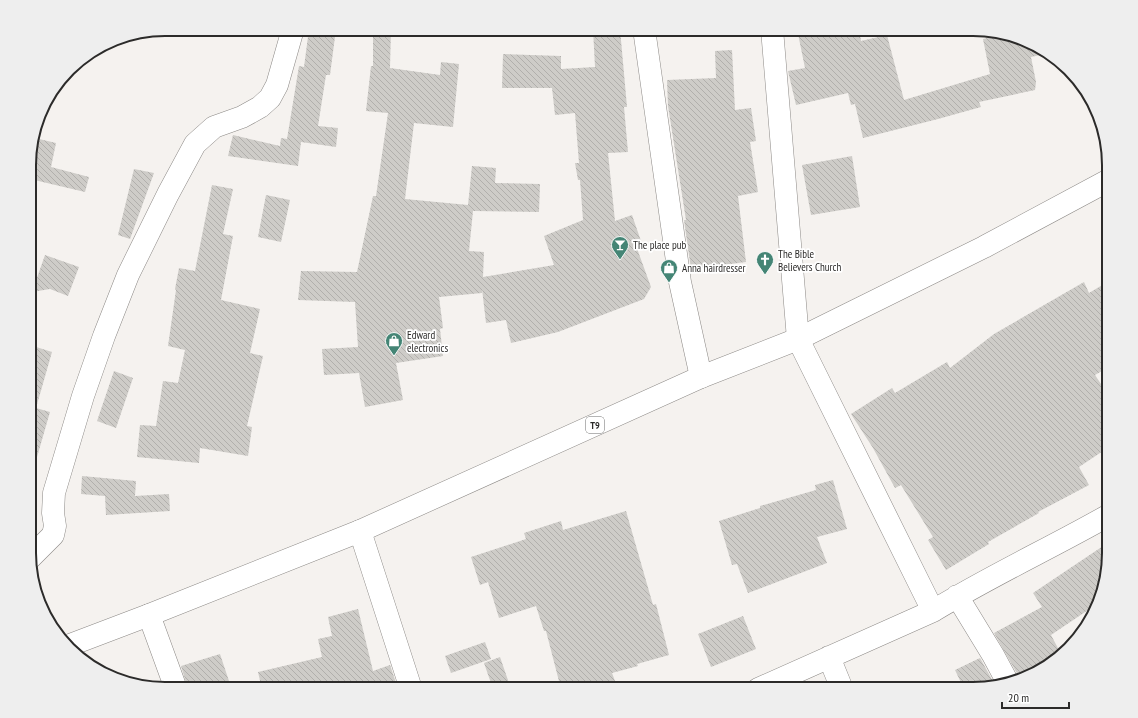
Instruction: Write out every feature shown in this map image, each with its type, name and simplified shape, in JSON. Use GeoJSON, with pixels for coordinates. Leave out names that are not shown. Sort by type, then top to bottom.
{"type":"FeatureCollection","features":[{"type":"Feature","properties":{"kind":"main road"},"geometry":{"type":"LineString","coordinates":[[36,552],[53,535],[55,526],[53,513],[54,493],[83,396],[104,336],[128,275],[168,194],[195,144],[214,127],[242,117],[260,107],[270,98],[277,85],[291,36]]}},
{"type":"Feature","properties":{"kind":"main road"},"geometry":{"type":"LineString","coordinates":[[645,36],[680,282],[701,377]]}},
{"type":"Feature","properties":{"kind":"main road"},"geometry":{"type":"LineString","coordinates":[[773,36],[798,339],[933,611]]}},
{"type":"Feature","properties":{"kind":"main road","name":"T9"},"geometry":{"type":"LineString","coordinates":[[74,644],[360,531],[701,377],[798,339],[984,247],[1102,184]]}},
{"type":"Feature","properties":{"kind":"main road"},"geometry":{"type":"LineString","coordinates":[[774,682],[933,611],[957,596],[1069,538],[1102,519]]}},
{"type":"Feature","properties":{"kind":"main road"},"geometry":{"type":"LineString","coordinates":[[360,531],[409,682]]}},
{"type":"Feature","properties":{"kind":"main road"},"geometry":{"type":"LineString","coordinates":[[957,596],[1005,678]]}},
{"type":"Feature","properties":{"kind":"main road"},"geometry":{"type":"LineString","coordinates":[[149,615],[173,682]]}},
{"type":"Feature","properties":{"kind":"main road"},"geometry":{"type":"LineString","coordinates":[[829,658],[839,682]]}},
{"type":"Feature","properties":{"kind":"building"},"geometry":{"type":"Polygon","coordinates":[[[308,36],[335,36],[330,75],[326,75],[318,126],[338,128],[336,147],[301,142],[298,166],[228,156],[233,135],[280,146],[281,138],[287,139],[299,66],[304,67],[308,36]]]}},
{"type":"Feature","properties":{"kind":"building"},"geometry":{"type":"Polygon","coordinates":[[[373,36],[391,36],[390,68],[440,75],[441,62],[459,64],[453,127],[414,123],[405,199],[468,205],[472,166],[496,168],[495,183],[540,184],[539,212],[473,211],[469,251],[484,252],[483,277],[554,265],[544,236],[583,220],[580,180],[578,180],[575,163],[579,163],[575,113],[555,115],[552,88],[502,88],[503,54],[561,56],[561,69],[595,67],[593,36],[621,36],[627,107],[624,107],[628,152],[608,153],[615,221],[632,215],[641,241],[635,243],[651,287],[644,299],[558,332],[511,343],[506,320],[486,323],[482,289],[482,293],[439,297],[443,328],[440,329],[443,356],[396,363],[403,400],[365,407],[359,373],[324,375],[322,349],[358,347],[355,302],[298,300],[301,271],[357,272],[373,196],[376,196],[388,113],[366,111],[371,66],[373,66],[373,36]]]}},
{"type":"Feature","properties":{"kind":"building"},"geometry":{"type":"Polygon","coordinates":[[[798,36],[860,36],[861,41],[887,36],[904,100],[990,74],[983,39],[990,37],[998,38],[1030,49],[1040,55],[1031,57],[1036,82],[1035,90],[979,102],[981,107],[863,138],[855,104],[851,105],[848,93],[796,105],[788,71],[805,68],[798,36]]]}},
{"type":"Feature","properties":{"kind":"building"},"geometry":{"type":"Polygon","coordinates":[[[732,50],[735,110],[751,108],[756,141],[750,142],[758,192],[738,196],[746,262],[691,269],[684,220],[686,220],[668,106],[667,80],[716,78],[715,51],[732,50]]]}},
{"type":"Feature","properties":{"kind":"building"},"geometry":{"type":"Polygon","coordinates":[[[39,139],[56,143],[51,167],[89,177],[85,192],[36,180],[39,139]]]}},
{"type":"Feature","properties":{"kind":"building"},"geometry":{"type":"Polygon","coordinates":[[[852,156],[860,207],[811,215],[802,165],[852,156]]]}},
{"type":"Feature","properties":{"kind":"building"},"geometry":{"type":"Polygon","coordinates":[[[134,169],[154,173],[130,239],[118,235],[134,169]]]}},
{"type":"Feature","properties":{"kind":"building"},"geometry":{"type":"Polygon","coordinates":[[[212,185],[233,189],[223,234],[233,236],[221,300],[260,309],[250,353],[263,356],[247,426],[252,427],[248,456],[200,448],[199,463],[137,457],[140,425],[156,426],[163,381],[178,383],[185,350],[168,346],[175,289],[179,268],[195,271],[212,185]]]}},
{"type":"Feature","properties":{"kind":"building"},"geometry":{"type":"Polygon","coordinates":[[[266,195],[290,200],[281,242],[258,237],[266,195]]]}},
{"type":"Feature","properties":{"kind":"building"},"geometry":{"type":"Polygon","coordinates":[[[45,255],[79,267],[68,296],[50,289],[36,291],[36,281],[45,255]]]}},
{"type":"Feature","properties":{"kind":"building"},"geometry":{"type":"Polygon","coordinates":[[[1084,282],[1089,293],[1102,285],[1102,371],[1095,375],[1102,386],[1102,452],[1079,467],[1089,485],[1038,512],[1039,513],[988,542],[989,544],[946,570],[928,540],[933,537],[901,485],[895,488],[873,448],[851,414],[892,388],[895,393],[947,362],[950,368],[994,334],[1084,282]]]}},
{"type":"Feature","properties":{"kind":"building"},"geometry":{"type":"Polygon","coordinates":[[[36,347],[52,352],[36,408],[36,347]]]}},
{"type":"Feature","properties":{"kind":"building"},"geometry":{"type":"Polygon","coordinates":[[[114,371],[133,378],[116,428],[97,421],[114,371]]]}},
{"type":"Feature","properties":{"kind":"building"},"geometry":{"type":"Polygon","coordinates":[[[36,408],[50,412],[36,461],[36,408]]]}},
{"type":"Feature","properties":{"kind":"building"},"geometry":{"type":"Polygon","coordinates":[[[82,476],[136,481],[135,496],[169,494],[170,511],[106,515],[105,496],[81,494],[82,476]]]}},
{"type":"Feature","properties":{"kind":"building"},"geometry":{"type":"Polygon","coordinates":[[[833,480],[847,529],[817,537],[827,563],[748,593],[737,564],[732,565],[719,521],[760,508],[760,506],[816,490],[815,485],[833,480]]]}},
{"type":"Feature","properties":{"kind":"building"},"geometry":{"type":"Polygon","coordinates":[[[626,511],[653,605],[656,604],[669,655],[612,673],[615,682],[559,682],[546,631],[544,631],[536,606],[499,618],[488,582],[480,585],[471,557],[526,539],[524,533],[561,521],[563,530],[626,511]]]}},
{"type":"Feature","properties":{"kind":"building"},"geometry":{"type":"Polygon","coordinates":[[[1102,547],[1100,578],[1089,609],[1051,635],[1058,650],[1037,665],[1017,674],[994,633],[1042,607],[1033,593],[1102,547]]]}},
{"type":"Feature","properties":{"kind":"building"},"geometry":{"type":"Polygon","coordinates":[[[358,609],[373,671],[390,665],[396,682],[260,682],[258,672],[322,657],[318,639],[332,636],[328,617],[358,609]]]}},
{"type":"Feature","properties":{"kind":"building"},"geometry":{"type":"Polygon","coordinates":[[[743,616],[756,649],[711,667],[698,634],[743,616]]]}},
{"type":"Feature","properties":{"kind":"building"},"geometry":{"type":"Polygon","coordinates":[[[485,642],[491,659],[451,673],[445,656],[485,642]]]}},
{"type":"Feature","properties":{"kind":"building"},"geometry":{"type":"Polygon","coordinates":[[[220,654],[229,681],[186,682],[181,666],[220,654]]]}},
{"type":"Feature","properties":{"kind":"building"},"geometry":{"type":"Polygon","coordinates":[[[500,657],[509,682],[491,682],[484,663],[500,657]]]}},
{"type":"Feature","properties":{"kind":"building"},"geometry":{"type":"Polygon","coordinates":[[[980,658],[993,681],[961,682],[955,670],[980,658]]]}},
{"type":"Feature","properties":{"kind":"place","name":"The place pub"},"geometry":{"type":"Point","coordinates":[620,260]}},
{"type":"Feature","properties":{"kind":"place","name":"The Bible Believers Church"},"geometry":{"type":"Point","coordinates":[765,275]}},
{"type":"Feature","properties":{"kind":"place","name":"Anna hairdresser"},"geometry":{"type":"Point","coordinates":[669,283]}},
{"type":"Feature","properties":{"kind":"place","name":"Edward electronics"},"geometry":{"type":"Point","coordinates":[394,356]}}]}
